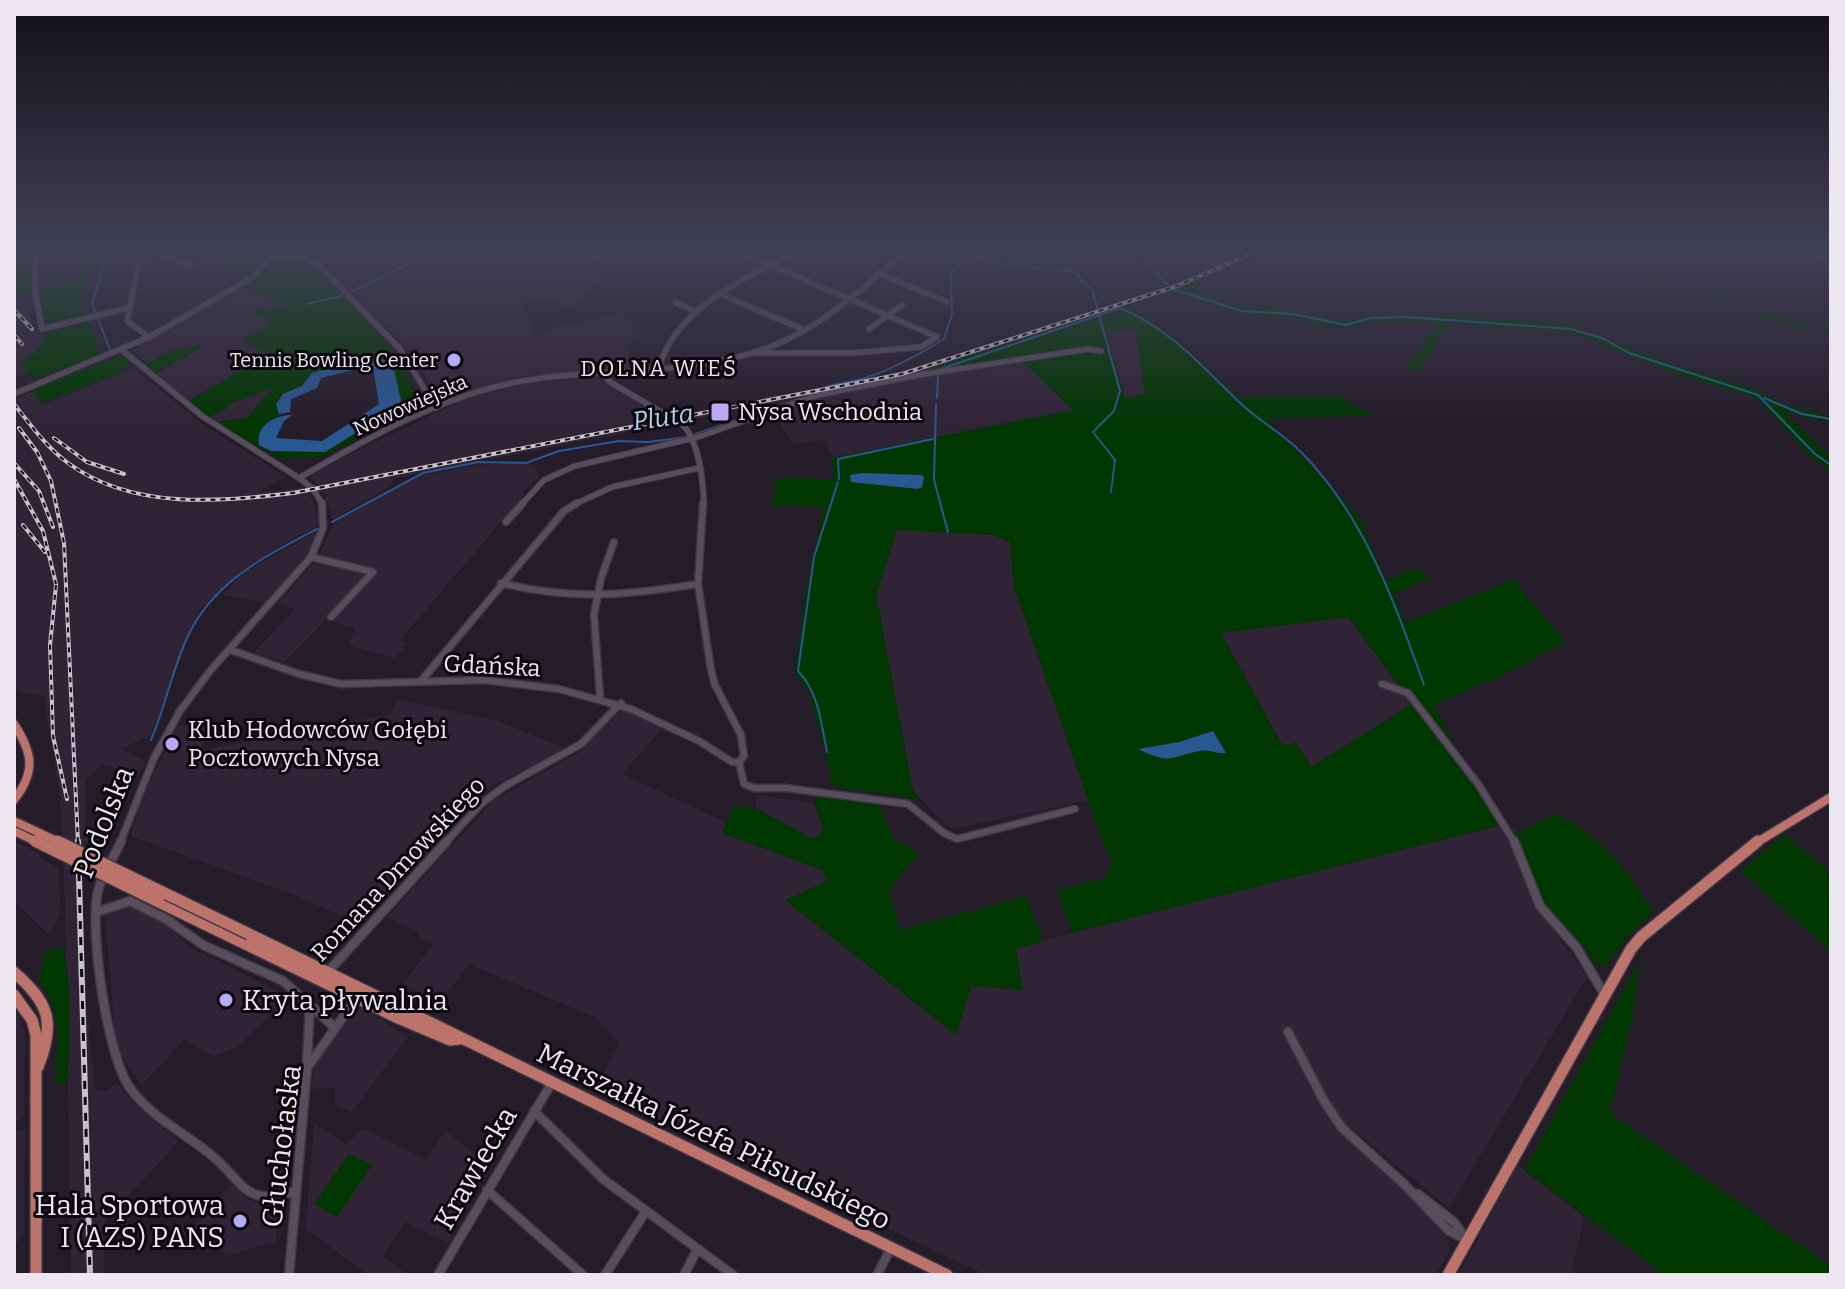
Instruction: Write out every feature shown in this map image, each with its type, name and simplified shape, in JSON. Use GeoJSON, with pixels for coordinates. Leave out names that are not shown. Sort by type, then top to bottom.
{"type":"FeatureCollection","features":[{"type":"Feature","properties":{"kind":"main road"},"geometry":{"type":"LineString","coordinates":[[14,724],[33,758],[29,777],[14,800]]}},
{"type":"Feature","properties":{"kind":"main road"},"geometry":{"type":"LineString","coordinates":[[1448,1275],[1604,994],[1641,937],[1769,833],[1831,797]]}},
{"type":"Feature","properties":{"kind":"main road","name":"Marszałka Józefa Piłsudskiego"},"geometry":{"type":"LineString","coordinates":[[14,821],[450,1040],[459,1039],[947,1275]]}},
{"type":"Feature","properties":{"kind":"main road","name":"Marszałka Józefa Piłsudskiego"},"geometry":{"type":"LineString","coordinates":[[15,833],[245,938]]}},
{"type":"Feature","properties":{"kind":"main road"},"geometry":{"type":"LineString","coordinates":[[14,972],[38,993],[47,1011],[49,1029],[45,1052],[38,1067]]}},
{"type":"Feature","properties":{"kind":"main road"},"geometry":{"type":"LineString","coordinates":[[14,995],[32,1020],[38,1067],[36,1275]]}},
{"type":"Feature","properties":{"kind":"street"},"geometry":{"type":"LineString","coordinates":[[37,307],[42,329],[128,308],[128,325],[149,337]]}},
{"type":"Feature","properties":{"kind":"street"},"geometry":{"type":"LineString","coordinates":[[15,391],[122,350],[201,307]]}},
{"type":"Feature","properties":{"kind":"street"},"geometry":{"type":"LineString","coordinates":[[360,307],[397,345],[436,408]]}},
{"type":"Feature","properties":{"kind":"street"},"geometry":{"type":"LineString","coordinates":[[686,307],[697,312]]}},
{"type":"Feature","properties":{"kind":"street"},"geometry":{"type":"LineString","coordinates":[[659,368],[660,358],[666,349],[703,307]]}},
{"type":"Feature","properties":{"kind":"street"},"geometry":{"type":"LineString","coordinates":[[751,307],[802,329]]}},
{"type":"Feature","properties":{"kind":"street","name":"Nowowiejska"},"geometry":{"type":"LineString","coordinates":[[299,478],[436,408],[507,384],[659,368],[752,353],[802,329],[834,307]]}},
{"type":"Feature","properties":{"kind":"street"},"geometry":{"type":"LineString","coordinates":[[752,353],[852,353],[921,347],[937,337],[867,307]]}},
{"type":"Feature","properties":{"kind":"street"},"geometry":{"type":"LineString","coordinates":[[869,329],[899,307]]}},
{"type":"Feature","properties":{"kind":"street"},"geometry":{"type":"LineString","coordinates":[[506,522],[531,491],[558,472],[691,436],[814,396],[919,375],[1088,349],[1101,351]]}},
{"type":"Feature","properties":{"kind":"street"},"geometry":{"type":"LineString","coordinates":[[122,350],[214,424],[299,478]]}},
{"type":"Feature","properties":{"kind":"street"},"geometry":{"type":"LineString","coordinates":[[602,373],[610,382],[683,425],[691,436],[699,468],[704,520],[698,584],[712,674],[741,735],[744,756],[739,762]]}},
{"type":"Feature","properties":{"kind":"street"},"geometry":{"type":"LineString","coordinates":[[421,681],[557,518],[575,503],[622,483],[699,468]]}},
{"type":"Feature","properties":{"kind":"street","name":"Podolska"},"geometry":{"type":"LineString","coordinates":[[296,1191],[260,1200],[248,1193],[228,1168],[149,1107],[127,1084],[117,1066],[108,1035],[97,912],[100,881],[116,853],[132,803],[186,701],[311,557],[323,533],[324,513],[319,497],[299,478]]}},
{"type":"Feature","properties":{"kind":"street"},"geometry":{"type":"LineString","coordinates":[[600,697],[602,688],[594,639],[596,598],[614,542]]}},
{"type":"Feature","properties":{"kind":"street"},"geometry":{"type":"LineString","coordinates":[[311,557],[373,572],[331,617]]}},
{"type":"Feature","properties":{"kind":"street"},"geometry":{"type":"LineString","coordinates":[[501,583],[549,596],[596,598],[698,584]]}},
{"type":"Feature","properties":{"kind":"street","name":"Gdańska"},"geometry":{"type":"LineString","coordinates":[[231,650],[336,684],[499,680],[600,697],[692,734],[732,762],[739,762],[742,779],[747,786],[869,797],[908,804],[918,808],[950,838],[993,831],[1075,809]]}},
{"type":"Feature","properties":{"kind":"street"},"geometry":{"type":"LineString","coordinates":[[1382,684],[1408,693],[1478,784],[1511,834],[1540,906],[1577,948],[1604,994]]}},
{"type":"Feature","properties":{"kind":"street","name":"Romana Dmowskiego"},"geometry":{"type":"LineString","coordinates":[[324,977],[481,804],[505,786],[581,744],[621,703]]}},
{"type":"Feature","properties":{"kind":"street"},"geometry":{"type":"LineString","coordinates":[[97,912],[130,901],[166,919],[203,945],[283,981],[333,1026]]}},
{"type":"Feature","properties":{"kind":"street","name":"Głuchołaska"},"geometry":{"type":"LineString","coordinates":[[289,1275],[307,1068],[333,1026],[360,994]]}},
{"type":"Feature","properties":{"kind":"street"},"geometry":{"type":"LineString","coordinates":[[307,1068],[310,1005]]}},
{"type":"Feature","properties":{"kind":"street"},"geometry":{"type":"LineString","coordinates":[[1288,1032],[1324,1101],[1342,1128],[1403,1183],[1449,1231],[1466,1243]]}},
{"type":"Feature","properties":{"kind":"street","name":"Krawiecka"},"geometry":{"type":"LineString","coordinates":[[438,1275],[551,1084]]}},
{"type":"Feature","properties":{"kind":"street"},"geometry":{"type":"LineString","coordinates":[[534,1111],[562,1141],[646,1211],[733,1275]]}},
{"type":"Feature","properties":{"kind":"street"},"geometry":{"type":"LineString","coordinates":[[487,1190],[583,1275]]}},
{"type":"Feature","properties":{"kind":"street"},"geometry":{"type":"LineString","coordinates":[[605,1275],[646,1211]]}},
{"type":"Feature","properties":{"kind":"street"},"geometry":{"type":"LineString","coordinates":[[877,1275],[891,1248]]}},
{"type":"Feature","properties":{"kind":"street"},"geometry":{"type":"LineString","coordinates":[[684,1275],[697,1250]]}},
{"type":"Feature","properties":{"kind":"shaded area"},"geometry":{"type":"Polygon","coordinates":[[[14,307],[26,307],[33,328],[43,339],[36,352],[21,362],[28,372],[14,377],[14,307]]]}},
{"type":"Feature","properties":{"kind":"shaded area"},"geometry":{"type":"Polygon","coordinates":[[[209,307],[281,307],[253,312],[272,324],[242,339],[269,354],[188,401],[155,374],[205,345],[186,347],[147,363],[132,351],[209,307]]]}},
{"type":"Feature","properties":{"kind":"shaded area"},"geometry":{"type":"Polygon","coordinates":[[[367,307],[524,307],[537,340],[562,321],[571,326],[622,311],[642,334],[625,347],[635,363],[626,368],[529,376],[438,398],[433,396],[425,376],[419,346],[409,350],[367,307]]]}},
{"type":"Feature","properties":{"kind":"shaded area"},"geometry":{"type":"Polygon","coordinates":[[[1100,308],[1104,312],[932,368],[1020,359],[1074,410],[832,458],[826,440],[793,444],[777,418],[744,425],[742,422],[812,395],[391,479],[393,485],[333,519],[324,492],[309,493],[319,518],[316,527],[281,545],[241,572],[200,609],[151,735],[121,749],[146,761],[139,774],[102,765],[85,779],[85,831],[93,829],[93,836],[80,847],[85,990],[95,1091],[107,1091],[117,1083],[137,1107],[179,1141],[104,1222],[104,1275],[71,1275],[65,903],[60,796],[44,696],[18,693],[14,682],[14,399],[34,391],[43,405],[134,369],[201,423],[286,477],[258,492],[320,486],[311,479],[312,475],[352,453],[462,401],[522,384],[595,377],[666,419],[872,380],[1100,308]]]}},
{"type":"Feature","properties":{"kind":"shaded area"},"geometry":{"type":"Polygon","coordinates":[[[1105,329],[1136,330],[1146,394],[1125,398],[1105,329]]]}},
{"type":"Feature","properties":{"kind":"shaded area"},"geometry":{"type":"Polygon","coordinates":[[[276,386],[247,418],[215,422],[209,417],[230,407],[228,405],[276,386]]]}},
{"type":"Feature","properties":{"kind":"shaded area"},"geometry":{"type":"Polygon","coordinates":[[[533,463],[540,477],[522,491],[524,495],[400,640],[407,643],[395,658],[348,645],[356,629],[326,619],[284,662],[254,652],[295,609],[278,603],[316,561],[334,523],[421,476],[476,465],[533,463]]]}},
{"type":"Feature","properties":{"kind":"shaded area"},"geometry":{"type":"Polygon","coordinates":[[[897,529],[994,535],[1010,542],[1014,587],[1089,800],[951,829],[913,791],[876,595],[897,529]]]}},
{"type":"Feature","properties":{"kind":"shaded area"},"geometry":{"type":"Polygon","coordinates":[[[317,531],[306,556],[267,603],[223,595],[245,572],[317,531]]]}},
{"type":"Feature","properties":{"kind":"shaded area"},"geometry":{"type":"Polygon","coordinates":[[[1348,617],[1413,704],[1311,768],[1283,746],[1221,633],[1348,617]]]}},
{"type":"Feature","properties":{"kind":"shaded area"},"geometry":{"type":"Polygon","coordinates":[[[398,699],[498,721],[566,749],[491,786],[369,913],[356,922],[295,895],[131,836],[142,798],[178,726],[214,726],[199,751],[391,714],[398,699]]]}},
{"type":"Feature","properties":{"kind":"shaded area"},"geometry":{"type":"Polygon","coordinates":[[[623,709],[663,727],[622,774],[727,823],[722,833],[823,870],[828,881],[786,901],[956,1034],[971,986],[1016,948],[1210,896],[1501,825],[1537,907],[1587,977],[1449,1208],[1349,1126],[1340,1129],[1434,1220],[1446,1236],[1450,1250],[1436,1275],[986,1275],[594,1089],[620,1044],[594,1017],[469,964],[440,1003],[402,984],[434,944],[418,936],[419,932],[387,917],[494,800],[578,753],[623,709]]]}},
{"type":"Feature","properties":{"kind":"shaded area"},"geometry":{"type":"Polygon","coordinates":[[[758,795],[814,803],[824,829],[813,839],[755,808],[758,795]]]}},
{"type":"Feature","properties":{"kind":"shaded area"},"geometry":{"type":"Polygon","coordinates":[[[14,841],[40,854],[38,856],[59,869],[60,915],[49,935],[14,901],[14,841]]]}},
{"type":"Feature","properties":{"kind":"shaded area"},"geometry":{"type":"Polygon","coordinates":[[[129,906],[163,922],[190,947],[289,997],[237,1047],[213,1056],[184,1040],[141,1085],[120,1053],[115,1034],[105,914],[129,906]]]}},
{"type":"Feature","properties":{"kind":"shaded area"},"geometry":{"type":"Polygon","coordinates":[[[14,1006],[25,1031],[24,1117],[14,1122],[14,1006]]]}},
{"type":"Feature","properties":{"kind":"shaded area"},"geometry":{"type":"Polygon","coordinates":[[[362,1008],[408,1037],[352,1112],[335,1105],[335,1088],[312,1089],[313,1070],[354,1010],[362,1008]]]}},
{"type":"Feature","properties":{"kind":"shaded area"},"geometry":{"type":"Polygon","coordinates":[[[314,1123],[347,1145],[362,1128],[426,1160],[445,1131],[491,1167],[450,1237],[450,1244],[405,1222],[383,1256],[407,1275],[369,1275],[306,1229],[314,1123]]]}},
{"type":"Feature","properties":{"kind":"shaded area"},"geometry":{"type":"Polygon","coordinates":[[[25,1129],[24,1233],[14,1246],[14,1132],[25,1129]]]}},
{"type":"Feature","properties":{"kind":"shaded area"},"geometry":{"type":"Polygon","coordinates":[[[1517,1165],[1584,1217],[1571,1275],[1459,1275],[1517,1165]]]}},
{"type":"Feature","properties":{"kind":"shaded area","name":"Hala Sportowa I (AZS) PANS"},"geometry":{"type":"Polygon","coordinates":[[[231,1184],[249,1200],[264,1205],[278,1215],[276,1245],[272,1242],[228,1256],[194,1226],[231,1184]]]}},
{"type":"Feature","properties":{"kind":"green space"},"geometry":{"type":"Polygon","coordinates":[[[43,307],[83,307],[85,316],[45,324],[43,307]]]}},
{"type":"Feature","properties":{"kind":"green space"},"geometry":{"type":"Polygon","coordinates":[[[278,307],[352,307],[403,367],[421,407],[322,457],[288,457],[282,460],[215,422],[247,418],[274,387],[229,404],[230,407],[209,417],[188,401],[269,354],[241,340],[271,324],[251,311],[278,307]],[[373,357],[312,373],[302,386],[283,394],[279,414],[282,416],[275,418],[272,451],[325,452],[399,406],[373,357]]]}},
{"type":"Feature","properties":{"kind":"green space"},"geometry":{"type":"Polygon","coordinates":[[[1126,307],[1164,329],[1240,397],[1339,395],[1358,409],[1376,415],[1266,419],[1359,517],[1386,580],[1418,568],[1429,579],[1393,594],[1406,622],[1516,579],[1522,591],[1566,642],[1503,675],[1433,705],[1467,765],[1468,774],[1501,825],[1072,933],[1057,890],[1104,878],[1113,863],[1101,838],[1014,587],[1010,542],[994,535],[897,530],[876,595],[913,791],[921,799],[834,787],[809,690],[795,674],[806,589],[824,507],[772,505],[777,478],[834,479],[832,458],[1073,410],[1020,359],[942,371],[932,368],[1126,307]],[[1105,330],[1125,398],[1145,394],[1136,330],[1105,330]],[[1348,617],[1221,633],[1282,746],[1296,742],[1311,767],[1412,704],[1348,617]]]}},
{"type":"Feature","properties":{"kind":"green space"},"geometry":{"type":"Polygon","coordinates":[[[1218,307],[1268,307],[1317,317],[1347,319],[1372,313],[1404,313],[1565,323],[1675,365],[1746,386],[1787,405],[1831,416],[1831,421],[1825,421],[1784,412],[1831,459],[1831,471],[1809,455],[1760,402],[1680,376],[1583,337],[1567,333],[1449,324],[1419,370],[1406,369],[1438,322],[1378,321],[1348,328],[1315,325],[1291,318],[1244,315],[1218,307]]]}},
{"type":"Feature","properties":{"kind":"green space"},"geometry":{"type":"Polygon","coordinates":[[[1742,307],[1758,308],[1822,332],[1830,324],[1831,335],[1813,331],[1742,307]]]}},
{"type":"Feature","properties":{"kind":"green space"},"geometry":{"type":"Polygon","coordinates":[[[90,320],[100,356],[33,379],[21,363],[36,352],[47,334],[90,320]]]}},
{"type":"Feature","properties":{"kind":"green space"},"geometry":{"type":"Polygon","coordinates":[[[205,345],[155,374],[145,366],[165,354],[205,345]]]}},
{"type":"Feature","properties":{"kind":"green space"},"geometry":{"type":"Polygon","coordinates":[[[122,355],[132,362],[116,374],[41,403],[34,391],[20,397],[18,394],[122,355]]]}},
{"type":"Feature","properties":{"kind":"green space"},"geometry":{"type":"Polygon","coordinates":[[[818,794],[877,802],[894,839],[919,854],[889,890],[899,930],[1026,896],[1043,941],[1016,949],[1023,990],[971,986],[956,1035],[785,900],[827,881],[823,870],[722,833],[733,806],[755,808],[813,839],[824,829],[814,803],[818,794]]]}},
{"type":"Feature","properties":{"kind":"green space"},"geometry":{"type":"Polygon","coordinates":[[[1556,813],[1587,833],[1612,855],[1633,880],[1653,912],[1629,935],[1606,966],[1596,965],[1585,948],[1543,904],[1515,834],[1556,813]]]}},
{"type":"Feature","properties":{"kind":"green space"},"geometry":{"type":"Polygon","coordinates":[[[1785,834],[1831,873],[1831,951],[1740,871],[1785,834]]]}},
{"type":"Feature","properties":{"kind":"green space"},"geometry":{"type":"Polygon","coordinates":[[[61,947],[69,994],[68,1084],[55,1084],[56,1017],[47,993],[38,981],[45,953],[61,947]]]}},
{"type":"Feature","properties":{"kind":"green space"},"geometry":{"type":"Polygon","coordinates":[[[1640,960],[1632,1017],[1610,1113],[1831,1266],[1831,1275],[1664,1275],[1524,1170],[1640,960]]]}},
{"type":"Feature","properties":{"kind":"green space"},"geometry":{"type":"Polygon","coordinates":[[[349,1154],[372,1165],[337,1217],[314,1204],[349,1154]]]}},
{"type":"Feature","properties":{"kind":"water"},"geometry":{"type":"Polygon","coordinates":[[[373,357],[392,361],[401,400],[399,406],[325,452],[271,451],[259,445],[263,427],[280,417],[292,415],[284,421],[276,438],[322,441],[379,404],[373,368],[370,366],[321,378],[317,388],[291,399],[290,412],[279,414],[276,404],[283,394],[302,386],[312,373],[373,357]]]}},
{"type":"Feature","properties":{"kind":"water"},"geometry":{"type":"Polygon","coordinates":[[[850,475],[924,477],[922,487],[918,489],[851,482],[850,475]]]}},
{"type":"Feature","properties":{"kind":"water"},"geometry":{"type":"Polygon","coordinates":[[[1213,731],[1226,753],[1203,751],[1164,758],[1138,749],[1179,742],[1213,731]]]}},
{"type":"Feature","properties":{"kind":"waterway"},"geometry":{"type":"LineString","coordinates":[[94,307],[110,350]]}},
{"type":"Feature","properties":{"kind":"waterway","name":"Pluta"},"geometry":{"type":"LineString","coordinates":[[813,394],[888,369],[944,339],[952,307]]}},
{"type":"Feature","properties":{"kind":"waterway"},"geometry":{"type":"LineString","coordinates":[[1097,307],[1099,315]]}},
{"type":"Feature","properties":{"kind":"waterway"},"geometry":{"type":"LineString","coordinates":[[1230,307],[1242,311],[1292,314],[1346,325],[1371,318],[1407,317],[1571,329],[1604,339],[1629,353],[1758,395],[1815,454],[1831,465]]}},
{"type":"Feature","properties":{"kind":"waterway"},"geometry":{"type":"LineString","coordinates":[[1099,315],[1120,308],[1154,326],[1184,348],[1245,408],[1293,444],[1322,476],[1342,503],[1375,560],[1424,685]]}},
{"type":"Feature","properties":{"kind":"waterway"},"geometry":{"type":"LineString","coordinates":[[938,370],[1099,315]]}},
{"type":"Feature","properties":{"kind":"waterway"},"geometry":{"type":"LineString","coordinates":[[1099,315],[1120,391],[1114,411],[1093,432],[1115,460],[1111,492]]}},
{"type":"Feature","properties":{"kind":"waterway"},"geometry":{"type":"LineString","coordinates":[[937,398],[938,376]]}},
{"type":"Feature","properties":{"kind":"waterway","name":"Pluta"},"geometry":{"type":"LineString","coordinates":[[332,522],[423,473],[479,462],[526,463],[559,451],[619,441],[648,442],[687,437],[807,396]]}},
{"type":"Feature","properties":{"kind":"waterway"},"geometry":{"type":"LineString","coordinates":[[1764,398],[1802,414],[1831,419]]}},
{"type":"Feature","properties":{"kind":"waterway"},"geometry":{"type":"LineString","coordinates":[[936,404],[934,480],[948,532]]}},
{"type":"Feature","properties":{"kind":"waterway"},"geometry":{"type":"LineString","coordinates":[[839,479],[838,459],[933,439]]}},
{"type":"Feature","properties":{"kind":"waterway"},"geometry":{"type":"LineString","coordinates":[[827,752],[815,699],[798,671],[814,557],[838,482]]}},
{"type":"Feature","properties":{"kind":"waterway","name":"Pluta"},"geometry":{"type":"LineString","coordinates":[[151,740],[186,640],[210,602],[241,573],[317,529]]}},
{"type":"Feature","properties":{"kind":"railway"},"geometry":{"type":"LineString","coordinates":[[14,404],[60,457],[93,478],[148,496],[235,499],[293,493],[902,374],[1111,307]]}},
{"type":"Feature","properties":{"kind":"railway"},"geometry":{"type":"LineString","coordinates":[[14,310],[32,329]]}},
{"type":"Feature","properties":{"kind":"railway"},"geometry":{"type":"LineString","coordinates":[[14,335],[22,344]]}},
{"type":"Feature","properties":{"kind":"railway"},"geometry":{"type":"LineString","coordinates":[[19,428],[37,452],[51,481],[64,543],[78,843]]}},
{"type":"Feature","properties":{"kind":"railway"},"geometry":{"type":"LineString","coordinates":[[54,438],[87,462],[124,474]]}},
{"type":"Feature","properties":{"kind":"railway"},"geometry":{"type":"LineString","coordinates":[[14,463],[39,491],[53,527]]}},
{"type":"Feature","properties":{"kind":"railway"},"geometry":{"type":"LineString","coordinates":[[14,479],[43,531],[56,584]]}},
{"type":"Feature","properties":{"kind":"railway"},"geometry":{"type":"LineString","coordinates":[[23,525],[45,552]]}},
{"type":"Feature","properties":{"kind":"railway"},"geometry":{"type":"LineString","coordinates":[[56,585],[50,645],[53,736],[67,799]]}},
{"type":"Feature","properties":{"kind":"railway"},"geometry":{"type":"LineString","coordinates":[[78,841],[90,1275]]}},
{"type":"Feature","properties":{"kind":"place","name":"Tennis Bowling Center"},"geometry":{"type":"Point","coordinates":[454,360]}},
{"type":"Feature","properties":{"kind":"place","name":"Nysa Wschodnia"},"geometry":{"type":"Point","coordinates":[720,412]}},
{"type":"Feature","properties":{"kind":"place","name":"Klub Hodowców Gołębi Pocztowych Nysa"},"geometry":{"type":"Point","coordinates":[172,744]}},
{"type":"Feature","properties":{"kind":"place","name":"Kryta pływalnia"},"geometry":{"type":"Point","coordinates":[226,1000]}},
{"type":"Feature","properties":{"kind":"place","name":"Hala Sportowa I (AZS) PANS"},"geometry":{"type":"Point","coordinates":[240,1221]}},
{"type":"Feature","properties":{"kind":"district","name":"DOLNA WIEŚ"},"geometry":{"type":"Point","coordinates":[659,368]}}]}
